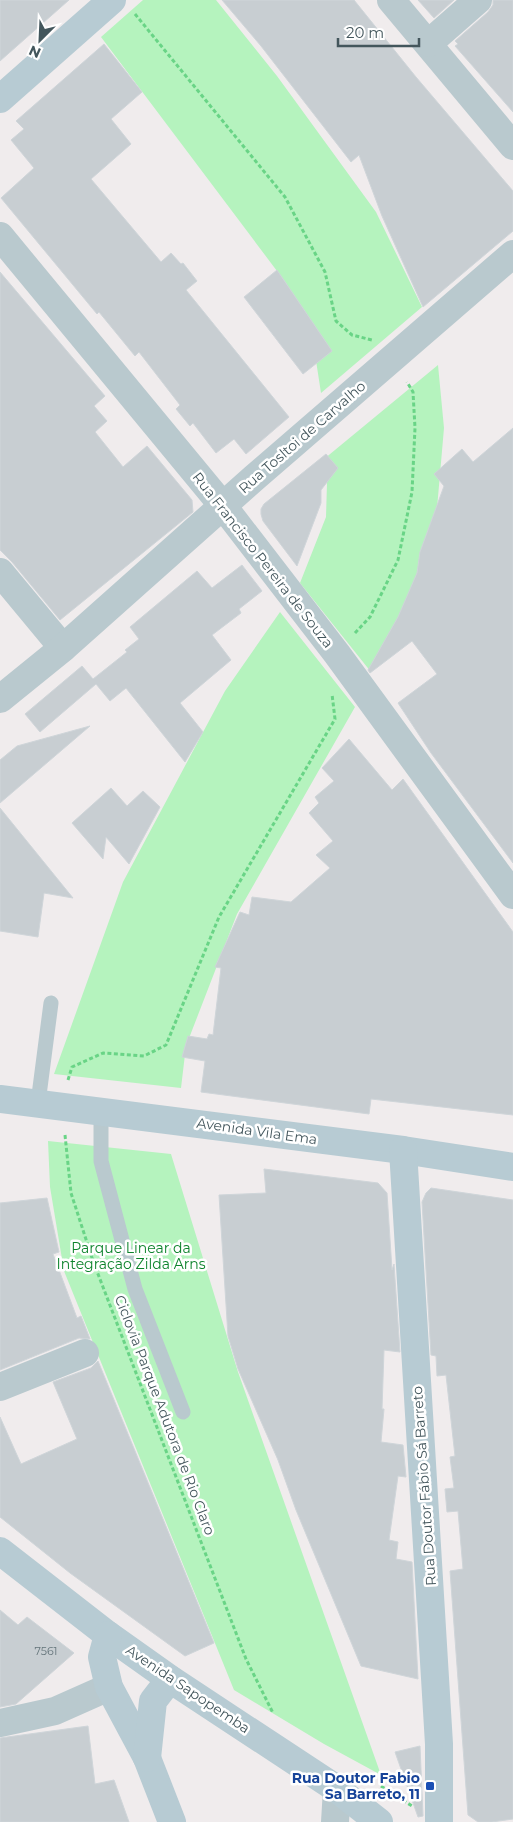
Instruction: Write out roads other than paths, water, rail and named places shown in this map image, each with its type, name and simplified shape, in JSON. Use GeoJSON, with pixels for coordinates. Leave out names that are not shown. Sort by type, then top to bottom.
{"type":"FeatureCollection","features":[{"type":"Feature","properties":{"kind":"main road"},"geometry":{"type":"LineString","coordinates":[[0,99],[121,4]]}},
{"type":"Feature","properties":{"kind":"main road","name":"Avenida Vila Ema"},"geometry":{"type":"LineString","coordinates":[[0,1099],[403,1150],[513,1167]]}},
{"type":"Feature","properties":{"kind":"main road","name":"Rua Doutor Fábio Sá Barreto"},"geometry":{"type":"LineString","coordinates":[[403,1150],[440,1744],[440,1815]]}},
{"type":"Feature","properties":{"kind":"main road","name":"Avenida Sapopemba"},"geometry":{"type":"LineString","coordinates":[[0,1551],[108,1635],[170,1680],[338,1789],[379,1822]]}},
{"type":"Feature","properties":{"kind":"main road"},"geometry":{"type":"LineString","coordinates":[[108,1635],[102,1657],[108,1687],[147,1758],[172,1822]]}},
{"type":"Feature","properties":{"kind":"main road"},"geometry":{"type":"LineString","coordinates":[[147,1758],[153,1702],[170,1680]]}},
{"type":"Feature","properties":{"kind":"street"},"geometry":{"type":"LineString","coordinates":[[391,0],[429,43],[513,146]]}},
{"type":"Feature","properties":{"kind":"street"},"geometry":{"type":"LineString","coordinates":[[429,43],[478,0]]}},
{"type":"Feature","properties":{"kind":"street","name":"Rua Francisco Pereira de Souza"},"geometry":{"type":"LineString","coordinates":[[0,236],[223,506],[337,654],[513,895]]}},
{"type":"Feature","properties":{"kind":"street","name":"Rua Tosltoi de Carvalho"},"geometry":{"type":"LineString","coordinates":[[0,700],[63,648],[513,254]]}},
{"type":"Feature","properties":{"kind":"street"},"geometry":{"type":"LineString","coordinates":[[0,572],[63,648]]}},
{"type":"Feature","properties":{"kind":"street"},"geometry":{"type":"LineString","coordinates":[[0,1387],[85,1353]]}},
{"type":"Feature","properties":{"kind":"street"},"geometry":{"type":"LineString","coordinates":[[0,1723],[55,1711],[108,1687]]}},
{"type":"Feature","properties":{"kind":"street"},"geometry":{"type":"LineString","coordinates":[[335,1822],[338,1789]]}},
{"type":"Feature","properties":{"kind":"lane"},"geometry":{"type":"LineString","coordinates":[[50,1104],[51,1003]]}},
{"type":"Feature","properties":{"kind":"lane"},"geometry":{"type":"LineString","coordinates":[[101,1111],[101,1161],[133,1280],[183,1412]]}},
{"type":"Feature","properties":{"kind":"place","name":"Rua Doutor Fabio Sa Barreto, 11"},"geometry":{"type":"Point","coordinates":[430,1786]}},
{"type":"Feature","properties":{"kind":"park label","name":"Parque Linear da Integração Zilda Arns"},"geometry":{"type":"Point","coordinates":[131,1256]}}]}
